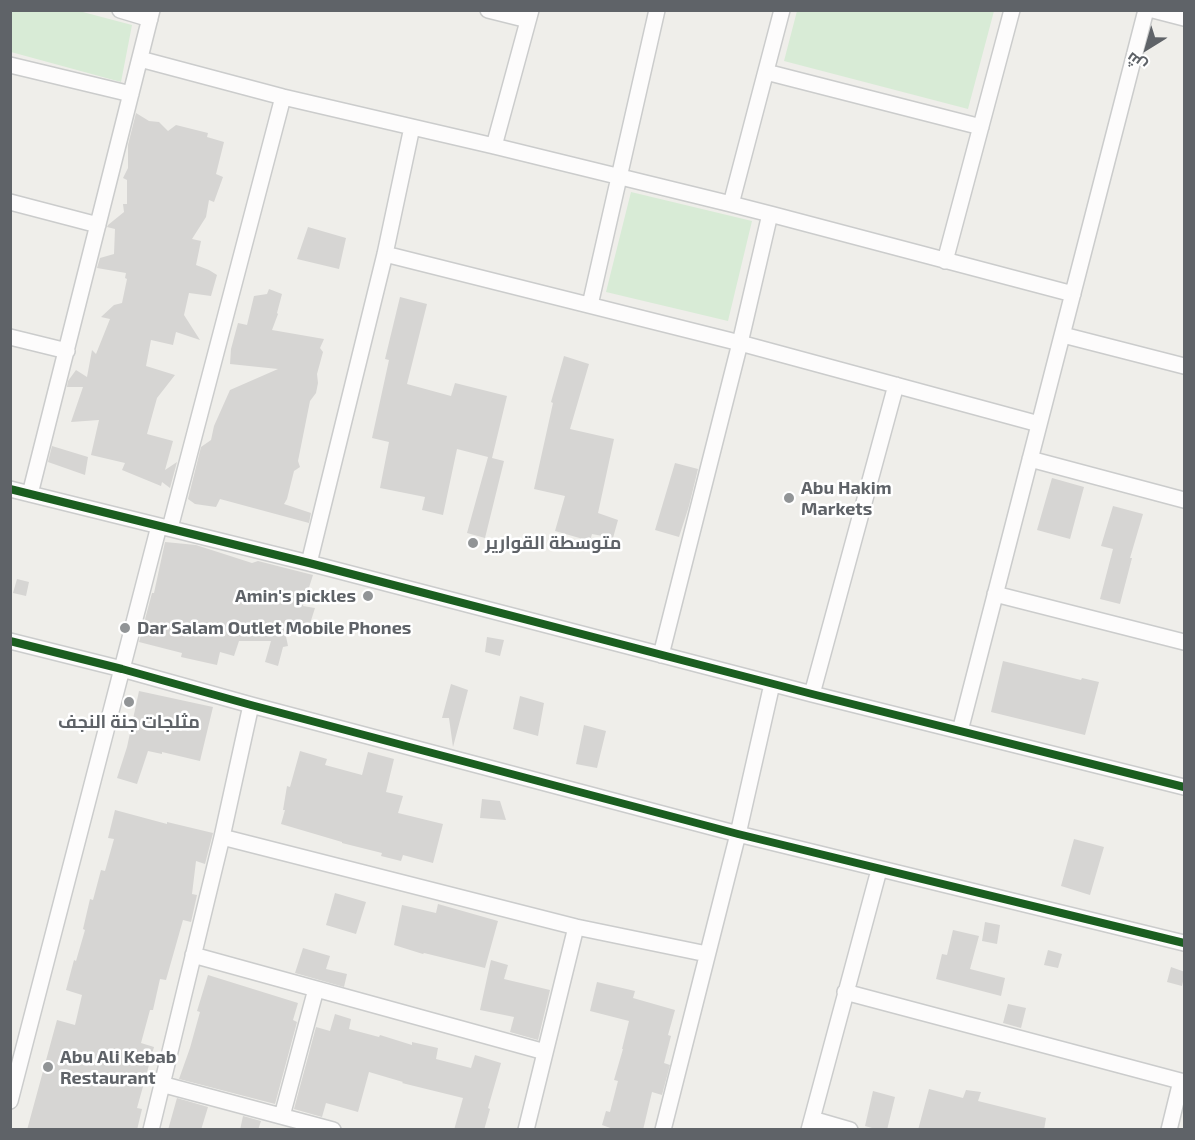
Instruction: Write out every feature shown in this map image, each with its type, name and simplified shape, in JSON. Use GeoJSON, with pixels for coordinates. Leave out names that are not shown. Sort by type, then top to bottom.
{"type":"FeatureCollection","features":[{"type":"Feature","properties":{"kind":"street"},"geometry":{"type":"LineString","coordinates":[[30,494],[151,15],[120,10]]}},
{"type":"Feature","properties":{"kind":"street"},"geometry":{"type":"LineString","coordinates":[[488,10],[530,15],[494,146]]}},
{"type":"Feature","properties":{"kind":"street"},"geometry":{"type":"LineString","coordinates":[[590,305],[657,10]]}},
{"type":"Feature","properties":{"kind":"street"},"geometry":{"type":"LineString","coordinates":[[731,204],[782,10]]}},
{"type":"Feature","properties":{"kind":"street"},"geometry":{"type":"LineString","coordinates":[[945,261],[1012,10]]}},
{"type":"Feature","properties":{"kind":"street"},"geometry":{"type":"LineString","coordinates":[[960,731],[1146,10]]}},
{"type":"Feature","properties":{"kind":"street"},"geometry":{"type":"LineString","coordinates":[[1153,10],[1185,18]]}},
{"type":"Feature","properties":{"kind":"street"},"geometry":{"type":"LineString","coordinates":[[140,59],[283,97],[731,204],[1073,294]]}},
{"type":"Feature","properties":{"kind":"street"},"geometry":{"type":"LineString","coordinates":[[10,65],[131,94]]}},
{"type":"Feature","properties":{"kind":"street"},"geometry":{"type":"LineString","coordinates":[[766,72],[981,127]]}},
{"type":"Feature","properties":{"kind":"street"},"geometry":{"type":"LineString","coordinates":[[11,1096],[122,669],[164,527],[283,97]]}},
{"type":"Feature","properties":{"kind":"street"},"geometry":{"type":"LineString","coordinates":[[309,563],[385,254],[412,127]]}},
{"type":"Feature","properties":{"kind":"street"},"geometry":{"type":"LineString","coordinates":[[10,202],[98,225]]}},
{"type":"Feature","properties":{"kind":"street"},"geometry":{"type":"LineString","coordinates":[[661,655],[740,343],[770,214]]}},
{"type":"Feature","properties":{"kind":"street"},"geometry":{"type":"LineString","coordinates":[[385,254],[740,343],[1039,424]]}},
{"type":"Feature","properties":{"kind":"street"},"geometry":{"type":"LineString","coordinates":[[1063,335],[1185,366]]}},
{"type":"Feature","properties":{"kind":"street"},"geometry":{"type":"LineString","coordinates":[[10,337],[66,351]]}},
{"type":"Feature","properties":{"kind":"street"},"geometry":{"type":"LineString","coordinates":[[812,694],[896,385]]}},
{"type":"Feature","properties":{"kind":"street"},"geometry":{"type":"LineString","coordinates":[[1030,459],[1185,500]]}},
{"type":"Feature","properties":{"kind":"street"},"geometry":{"type":"LineString","coordinates":[[10,489],[1185,787]]}},
{"type":"Feature","properties":{"kind":"street"},"geometry":{"type":"LineString","coordinates":[[995,594],[1185,642]]}},
{"type":"Feature","properties":{"kind":"street"},"geometry":{"type":"LineString","coordinates":[[10,641],[738,834],[1185,943]]}},
{"type":"Feature","properties":{"kind":"street"},"geometry":{"type":"LineString","coordinates":[[663,1130],[738,834],[772,684]]}},
{"type":"Feature","properties":{"kind":"street"},"geometry":{"type":"LineString","coordinates":[[151,1130],[252,705]]}},
{"type":"Feature","properties":{"kind":"street"},"geometry":{"type":"LineString","coordinates":[[222,837],[576,927],[707,954]]}},
{"type":"Feature","properties":{"kind":"street"},"geometry":{"type":"LineString","coordinates":[[850,1130],[810,1124],[879,870]]}},
{"type":"Feature","properties":{"kind":"street"},"geometry":{"type":"LineString","coordinates":[[526,1130],[576,927]]}},
{"type":"Feature","properties":{"kind":"street"},"geometry":{"type":"LineString","coordinates":[[193,955],[545,1052]]}},
{"type":"Feature","properties":{"kind":"street"},"geometry":{"type":"LineString","coordinates":[[282,1116],[316,989]]}},
{"type":"Feature","properties":{"kind":"street"},"geometry":{"type":"LineString","coordinates":[[845,992],[1183,1082],[1169,1130]]}},
{"type":"Feature","properties":{"kind":"street"},"geometry":{"type":"LineString","coordinates":[[161,1084],[333,1130]]}},
{"type":"Feature","properties":{"kind":"green space"},"geometry":{"type":"Polygon","coordinates":[[[10,11],[79,11],[132,25],[121,82],[11,52],[10,11]]]}},
{"type":"Feature","properties":{"kind":"green space"},"geometry":{"type":"Polygon","coordinates":[[[797,11],[994,11],[968,109],[784,61],[797,11]]]}},
{"type":"Feature","properties":{"kind":"green space"},"geometry":{"type":"Polygon","coordinates":[[[631,192],[752,221],[728,321],[606,292],[631,192]]]}},
{"type":"Feature","properties":{"kind":"building"},"geometry":{"type":"Polygon","coordinates":[[[136,113],[149,121],[159,122],[168,131],[176,125],[208,133],[207,137],[224,142],[216,174],[223,177],[214,202],[209,200],[206,217],[192,239],[201,241],[196,265],[217,275],[211,296],[189,293],[184,315],[200,340],[176,332],[173,345],[151,340],[146,366],[175,375],[157,398],[147,434],[173,441],[165,470],[177,462],[170,488],[162,482],[161,486],[122,470],[125,463],[91,455],[99,420],[71,422],[83,387],[67,387],[68,381],[76,370],[87,377],[92,350],[96,354],[110,319],[101,317],[114,305],[122,303],[126,273],[97,268],[100,258],[114,254],[115,229],[107,227],[124,212],[123,204],[127,204],[127,180],[123,178],[128,168],[128,145],[136,113]]]}},
{"type":"Feature","properties":{"kind":"building"},"geometry":{"type":"Polygon","coordinates":[[[308,227],[346,238],[339,269],[297,259],[308,227]]]}},
{"type":"Feature","properties":{"kind":"building"},"geometry":{"type":"Polygon","coordinates":[[[269,289],[282,294],[272,330],[324,339],[320,348],[323,352],[317,374],[316,393],[310,401],[298,461],[300,467],[294,471],[284,504],[311,513],[309,523],[220,499],[216,507],[195,504],[188,499],[201,447],[211,440],[214,426],[230,390],[278,369],[230,364],[231,349],[238,323],[247,325],[254,296],[267,294],[269,289]]]}},
{"type":"Feature","properties":{"kind":"building"},"geometry":{"type":"Polygon","coordinates":[[[400,297],[427,304],[407,384],[451,396],[455,383],[507,396],[492,458],[504,461],[485,538],[467,533],[488,457],[457,449],[443,515],[422,510],[425,497],[380,488],[389,442],[372,438],[389,360],[385,359],[400,297]]]}},
{"type":"Feature","properties":{"kind":"building"},"geometry":{"type":"Polygon","coordinates":[[[564,356],[589,364],[570,429],[614,439],[598,513],[618,520],[613,538],[592,534],[590,541],[555,531],[565,496],[534,489],[553,403],[551,402],[564,356]]]}},
{"type":"Feature","properties":{"kind":"building"},"geometry":{"type":"Polygon","coordinates":[[[52,446],[88,457],[85,475],[48,462],[52,446]]]}},
{"type":"Feature","properties":{"kind":"building"},"geometry":{"type":"Polygon","coordinates":[[[675,463],[698,469],[679,537],[655,530],[675,463]]]}},
{"type":"Feature","properties":{"kind":"building"},"geometry":{"type":"Polygon","coordinates":[[[1052,478],[1084,487],[1070,539],[1037,530],[1052,478]]]}},
{"type":"Feature","properties":{"kind":"building"},"geometry":{"type":"Polygon","coordinates":[[[1113,506],[1143,514],[1120,604],[1100,599],[1113,549],[1101,546],[1113,506]]]}},
{"type":"Feature","properties":{"kind":"building"},"geometry":{"type":"Polygon","coordinates":[[[165,542],[196,545],[252,563],[258,561],[313,575],[303,606],[315,608],[308,630],[284,627],[288,646],[283,647],[278,666],[265,662],[271,641],[239,641],[234,656],[220,652],[217,665],[181,657],[182,653],[139,642],[152,593],[154,593],[165,542]]]}},
{"type":"Feature","properties":{"kind":"building"},"geometry":{"type":"Polygon","coordinates":[[[17,579],[29,582],[26,596],[13,593],[17,579]]]}},
{"type":"Feature","properties":{"kind":"building"},"geometry":{"type":"Polygon","coordinates":[[[487,637],[504,640],[500,656],[485,652],[487,637]]]}},
{"type":"Feature","properties":{"kind":"building"},"geometry":{"type":"Polygon","coordinates":[[[1003,661],[1081,680],[1082,678],[1099,682],[1085,735],[991,712],[1003,661]]]}},
{"type":"Feature","properties":{"kind":"building"},"geometry":{"type":"Polygon","coordinates":[[[451,684],[468,690],[453,747],[449,718],[442,718],[451,684]]]}},
{"type":"Feature","properties":{"kind":"building"},"geometry":{"type":"Polygon","coordinates":[[[139,691],[213,707],[200,761],[148,751],[137,784],[117,778],[127,747],[139,691]]]}},
{"type":"Feature","properties":{"kind":"building"},"geometry":{"type":"Polygon","coordinates":[[[520,696],[544,703],[538,736],[513,729],[520,696]]]}},
{"type":"Feature","properties":{"kind":"building"},"geometry":{"type":"Polygon","coordinates":[[[584,725],[606,731],[597,768],[576,764],[584,725]]]}},
{"type":"Feature","properties":{"kind":"building"},"geometry":{"type":"Polygon","coordinates":[[[300,751],[327,759],[325,765],[362,775],[368,752],[394,759],[386,792],[403,796],[398,813],[443,824],[433,863],[403,855],[401,861],[381,856],[382,853],[281,824],[287,786],[290,787],[300,751]]]}},
{"type":"Feature","properties":{"kind":"building"},"geometry":{"type":"Polygon","coordinates":[[[482,799],[500,801],[506,820],[480,818],[482,799]]]}},
{"type":"Feature","properties":{"kind":"building"},"geometry":{"type":"Polygon","coordinates":[[[115,810],[213,833],[205,864],[196,861],[192,894],[197,895],[191,922],[183,920],[166,980],[160,979],[153,1010],[150,1010],[141,1043],[154,1047],[137,1108],[142,1109],[137,1130],[27,1130],[57,1020],[75,1025],[82,995],[66,990],[85,930],[83,929],[90,899],[93,900],[101,870],[105,871],[114,839],[108,838],[115,810]]]}},
{"type":"Feature","properties":{"kind":"building"},"geometry":{"type":"Polygon","coordinates":[[[1074,839],[1104,847],[1090,895],[1061,886],[1074,839]]]}},
{"type":"Feature","properties":{"kind":"building"},"geometry":{"type":"Polygon","coordinates":[[[335,893],[366,902],[356,934],[326,925],[335,893]]]}},
{"type":"Feature","properties":{"kind":"building"},"geometry":{"type":"Polygon","coordinates":[[[438,904],[498,921],[485,968],[394,945],[402,905],[436,913],[438,904]]]}},
{"type":"Feature","properties":{"kind":"building"},"geometry":{"type":"Polygon","coordinates":[[[985,922],[1000,925],[997,944],[982,941],[985,922]]]}},
{"type":"Feature","properties":{"kind":"building"},"geometry":{"type":"Polygon","coordinates":[[[953,930],[979,936],[970,969],[1005,978],[1001,996],[936,979],[942,954],[947,955],[953,930]]]}},
{"type":"Feature","properties":{"kind":"building"},"geometry":{"type":"Polygon","coordinates":[[[303,948],[330,956],[326,969],[347,974],[344,987],[295,973],[303,948]]]}},
{"type":"Feature","properties":{"kind":"building"},"geometry":{"type":"Polygon","coordinates":[[[1048,950],[1062,954],[1058,968],[1044,965],[1048,950]]]}},
{"type":"Feature","properties":{"kind":"building"},"geometry":{"type":"Polygon","coordinates":[[[491,960],[508,965],[504,979],[550,990],[538,1040],[510,1032],[514,1017],[480,1010],[491,960]]]}},
{"type":"Feature","properties":{"kind":"building"},"geometry":{"type":"Polygon","coordinates":[[[1171,967],[1185,972],[1182,986],[1167,982],[1171,967]]]}},
{"type":"Feature","properties":{"kind":"building"},"geometry":{"type":"Polygon","coordinates":[[[208,975],[298,1003],[293,1020],[297,1022],[275,1104],[179,1079],[190,1048],[200,1012],[197,1011],[208,975]]]}},
{"type":"Feature","properties":{"kind":"building"},"geometry":{"type":"Polygon","coordinates":[[[597,982],[635,991],[633,998],[675,1010],[664,1063],[670,1065],[662,1095],[652,1092],[643,1130],[616,1130],[602,1125],[606,1111],[610,1112],[618,1081],[614,1080],[629,1021],[590,1011],[597,982]]]}},
{"type":"Feature","properties":{"kind":"building"},"geometry":{"type":"Polygon","coordinates":[[[1008,1004],[1026,1008],[1021,1028],[1003,1023],[1008,1004]]]}},
{"type":"Feature","properties":{"kind":"building"},"geometry":{"type":"Polygon","coordinates":[[[335,1014],[351,1019],[349,1029],[379,1037],[380,1035],[412,1045],[412,1042],[438,1048],[436,1059],[471,1068],[475,1055],[501,1063],[484,1130],[454,1130],[463,1098],[402,1083],[369,1072],[358,1112],[326,1103],[322,1117],[294,1109],[316,1027],[330,1031],[335,1014]]]}},
{"type":"Feature","properties":{"kind":"building"},"geometry":{"type":"Polygon","coordinates":[[[929,1089],[963,1098],[966,1090],[981,1092],[978,1101],[1046,1118],[1044,1130],[918,1130],[929,1089]]]}},
{"type":"Feature","properties":{"kind":"building"},"geometry":{"type":"Polygon","coordinates":[[[873,1091],[895,1097],[887,1130],[865,1126],[873,1091]]]}},
{"type":"Feature","properties":{"kind":"building"},"geometry":{"type":"Polygon","coordinates":[[[177,1098],[208,1107],[201,1130],[168,1130],[177,1098]]]}},
{"type":"Feature","properties":{"kind":"building"},"geometry":{"type":"Polygon","coordinates":[[[243,1116],[261,1121],[258,1130],[240,1130],[243,1116]]]}},
{"type":"Feature","properties":{"kind":"cycle path"},"geometry":{"type":"LineString","coordinates":[[10,489],[309,563],[812,694],[1184,787]]}},
{"type":"Feature","properties":{"kind":"cycle path"},"geometry":{"type":"LineString","coordinates":[[10,641],[738,834],[1184,943]]}},
{"type":"Feature","properties":{"kind":"place","name":"Abu Hakim Markets"},"geometry":{"type":"Point","coordinates":[789,498]}},
{"type":"Feature","properties":{"kind":"place","name":"متوسطة القوارير"},"geometry":{"type":"Point","coordinates":[473,543]}},
{"type":"Feature","properties":{"kind":"place","name":"Amin's pickles"},"geometry":{"type":"Point","coordinates":[368,596]}},
{"type":"Feature","properties":{"kind":"place","name":"Dar Salam Outlet Mobile Phones"},"geometry":{"type":"Point","coordinates":[125,628]}},
{"type":"Feature","properties":{"kind":"place","name":"مثلجات جنة النجف"},"geometry":{"type":"Point","coordinates":[129,702]}},
{"type":"Feature","properties":{"kind":"place","name":"Abu Ali Kebab Restaurant"},"geometry":{"type":"Point","coordinates":[48,1067]}}]}
